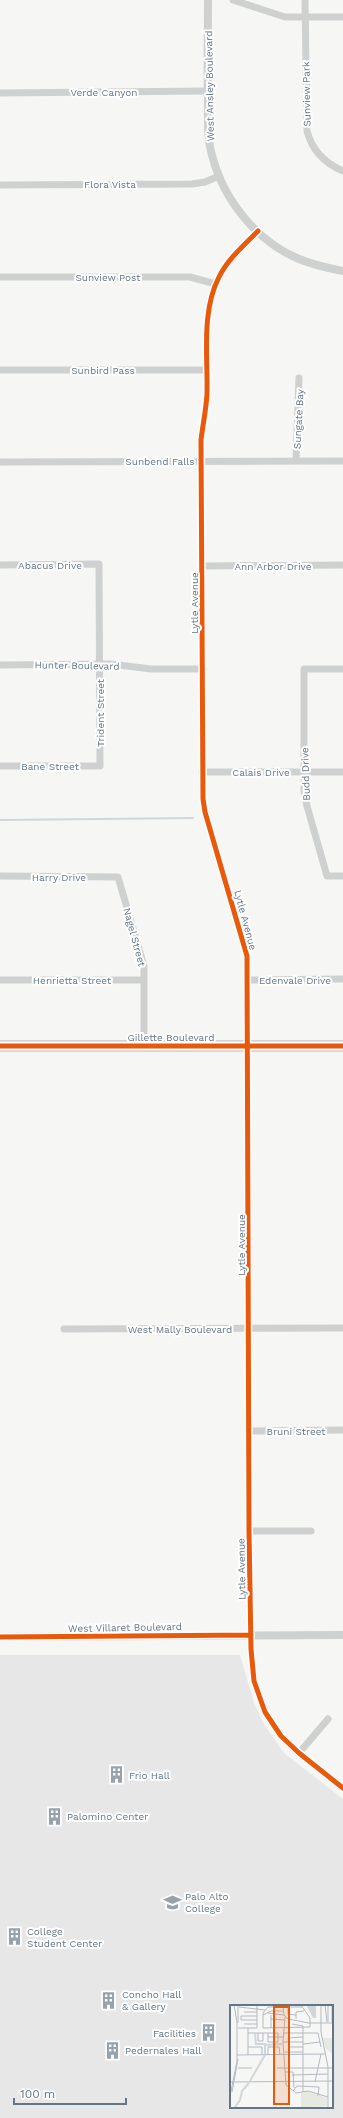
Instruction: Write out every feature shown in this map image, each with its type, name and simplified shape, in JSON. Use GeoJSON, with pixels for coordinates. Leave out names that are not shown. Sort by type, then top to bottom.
{"type":"FeatureCollection","features":[{"type":"Feature","properties":{"kind":"main road","name":"Gillette Boulevard"},"geometry":{"type":"LineString","coordinates":[[0,1046],[343,1046]]}},
{"type":"Feature","properties":{"kind":"street","name":"West Ansley Boulevard"},"geometry":{"type":"LineString","coordinates":[[208,0],[208,130],[211,154],[230,199],[243,216],[258,230],[297,258],[343,271]]}},
{"type":"Feature","properties":{"kind":"street"},"geometry":{"type":"LineString","coordinates":[[233,0],[277,16],[343,18]]}},
{"type":"Feature","properties":{"kind":"street","name":"Sunview Park"},"geometry":{"type":"LineString","coordinates":[[306,0],[307,131],[310,140],[319,154],[331,165],[343,171]]}},
{"type":"Feature","properties":{"kind":"street","name":"Verde Canyon"},"geometry":{"type":"LineString","coordinates":[[0,93],[207,91]]}},
{"type":"Feature","properties":{"kind":"street","name":"Flora Vista"},"geometry":{"type":"LineString","coordinates":[[0,184],[192,184],[205,182],[219,176]]}},
{"type":"Feature","properties":{"kind":"street","name":"Lytle Avenue"},"geometry":{"type":"LineString","coordinates":[[258,230],[224,268],[216,284],[210,303],[207,324],[206,408],[201,440],[203,566],[202,772],[205,812],[244,941],[248,980],[250,1328],[249,1531],[252,1669],[257,1693],[272,1724],[299,1753],[343,1788]]}},
{"type":"Feature","properties":{"kind":"street","name":"Sunview Post"},"geometry":{"type":"LineString","coordinates":[[0,277],[190,277],[216,284]]}},
{"type":"Feature","properties":{"kind":"street","name":"Sunbird Pass"},"geometry":{"type":"LineString","coordinates":[[0,370],[207,370]]}},
{"type":"Feature","properties":{"kind":"street","name":"Sungate Bay"},"geometry":{"type":"LineString","coordinates":[[296,461],[300,378]]}},
{"type":"Feature","properties":{"kind":"street","name":"Sunbend Falls"},"geometry":{"type":"LineString","coordinates":[[0,462],[343,461]]}},
{"type":"Feature","properties":{"kind":"street","name":"Abacus Drive"},"geometry":{"type":"LineString","coordinates":[[0,565],[99,564]]}},
{"type":"Feature","properties":{"kind":"street","name":"Trident Street"},"geometry":{"type":"LineString","coordinates":[[99,564],[100,766]]}},
{"type":"Feature","properties":{"kind":"street","name":"Ann Arbor Drive"},"geometry":{"type":"LineString","coordinates":[[203,566],[343,566]]}},
{"type":"Feature","properties":{"kind":"street","name":"Hunter Boulevard"},"geometry":{"type":"LineString","coordinates":[[0,665],[100,664],[151,670],[203,669]]}},
{"type":"Feature","properties":{"kind":"street","name":"Budd Drive"},"geometry":{"type":"LineString","coordinates":[[343,669],[304,669],[304,772],[307,806],[327,876],[343,876]]}},
{"type":"Feature","properties":{"kind":"street","name":"Bane Street"},"geometry":{"type":"LineString","coordinates":[[0,766],[100,766]]}},
{"type":"Feature","properties":{"kind":"street","name":"Calais Drive"},"geometry":{"type":"LineString","coordinates":[[202,772],[343,772]]}},
{"type":"Feature","properties":{"kind":"street","name":"Harry Drive"},"geometry":{"type":"LineString","coordinates":[[0,876],[118,877]]}},
{"type":"Feature","properties":{"kind":"street","name":"Nagel Street"},"geometry":{"type":"LineString","coordinates":[[118,877],[142,954],[144,980],[144,1046]]}},
{"type":"Feature","properties":{"kind":"street","name":"Edenvale Drive"},"geometry":{"type":"LineString","coordinates":[[248,980],[343,979]]}},
{"type":"Feature","properties":{"kind":"street","name":"Henrietta Street"},"geometry":{"type":"LineString","coordinates":[[0,980],[144,980]]}},
{"type":"Feature","properties":{"kind":"street","name":"West Mally Boulevard"},"geometry":{"type":"LineString","coordinates":[[64,1329],[343,1328]]}},
{"type":"Feature","properties":{"kind":"street","name":"Bruni Street"},"geometry":{"type":"LineString","coordinates":[[250,1431],[343,1430]]}},
{"type":"Feature","properties":{"kind":"street"},"geometry":{"type":"LineString","coordinates":[[249,1531],[311,1531]]}},
{"type":"Feature","properties":{"kind":"street","name":"West Villaret Boulevard"},"geometry":{"type":"LineString","coordinates":[[0,1637],[343,1634]]}},
{"type":"Feature","properties":{"kind":"street"},"geometry":{"type":"LineString","coordinates":[[299,1753],[328,1719]]}},
{"type":"Feature","properties":{"kind":"shaded area","name":"Palo Alto College"},"geometry":{"type":"Polygon","coordinates":[[[0,1655],[240,1655],[254,1703],[265,1726],[284,1753],[343,1799],[343,2118],[0,2118],[0,1655]]]}},
{"type":"Feature","properties":{"kind":"waterway"},"geometry":{"type":"LineString","coordinates":[[0,820],[193,818]]}},
{"type":"Feature","properties":{"kind":"cycle path"},"geometry":{"type":"LineString","coordinates":[[258,231],[237,252],[219,277],[213,291],[208,319],[206,350],[207,394],[201,440],[203,799],[205,812],[247,956],[249,1531],[251,1649],[254,1681],[265,1712],[281,1736],[299,1753],[343,1788]]}},
{"type":"Feature","properties":{"kind":"cycle path"},"geometry":{"type":"LineString","coordinates":[[0,1046],[343,1046]]}},
{"type":"Feature","properties":{"kind":"cycle path"},"geometry":{"type":"LineString","coordinates":[[0,1637],[251,1635]]}},
{"type":"Feature","properties":{"kind":"place","name":"Frio Hall"},"geometry":{"type":"Point","coordinates":[116,1775]}},
{"type":"Feature","properties":{"kind":"place","name":"Palomino Center"},"geometry":{"type":"Point","coordinates":[54,1816]}},
{"type":"Feature","properties":{"kind":"place","name":"Palo Alto College"},"geometry":{"type":"Point","coordinates":[172,1902]}},
{"type":"Feature","properties":{"kind":"place","name":"College Student Center"},"geometry":{"type":"Point","coordinates":[14,1937]}},
{"type":"Feature","properties":{"kind":"place","name":"Concho Hall & Gallery"},"geometry":{"type":"Point","coordinates":[109,2000]}},
{"type":"Feature","properties":{"kind":"place","name":"Facilities"},"geometry":{"type":"Point","coordinates":[209,2033]}},
{"type":"Feature","properties":{"kind":"place","name":"Pedernales Hall"},"geometry":{"type":"Point","coordinates":[112,2050]}}]}
